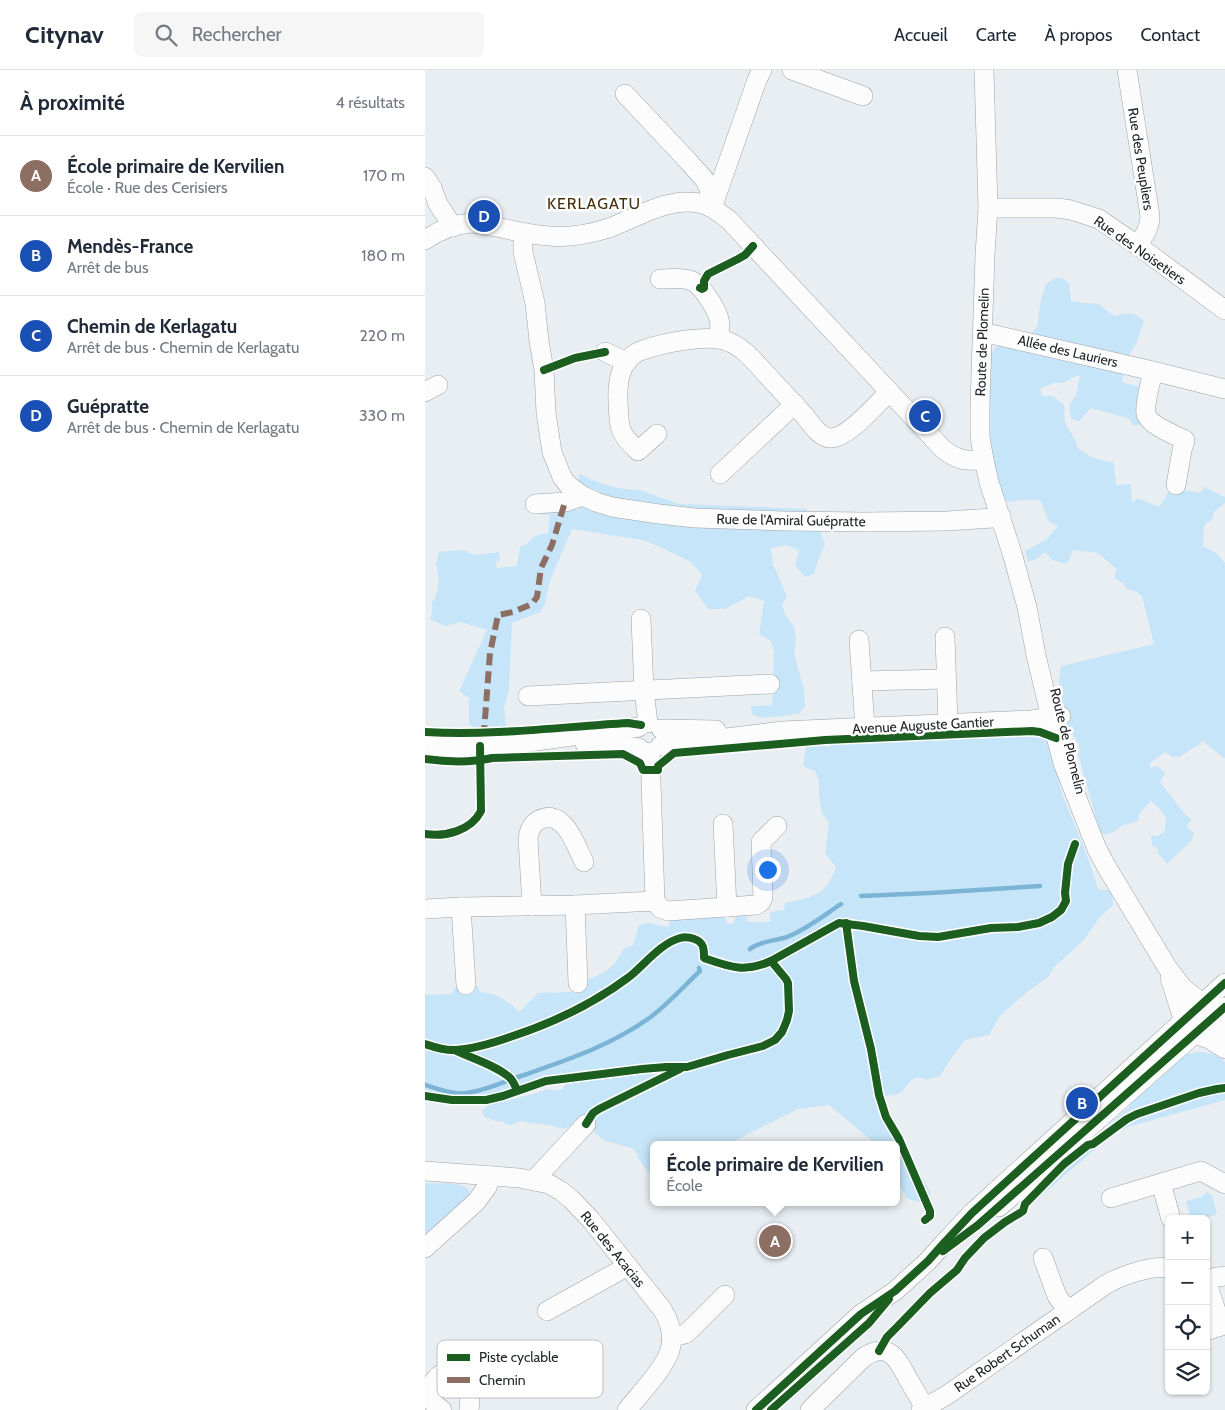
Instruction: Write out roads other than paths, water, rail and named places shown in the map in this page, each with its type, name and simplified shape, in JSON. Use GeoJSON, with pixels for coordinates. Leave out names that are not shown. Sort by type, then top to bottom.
{"type":"FeatureCollection","features":[{"type":"Feature","properties":{"kind":"street"},"geometry":{"type":"LineString","coordinates":[[712,208],[762,70]]}},
{"type":"Feature","properties":{"kind":"street"},"geometry":{"type":"LineString","coordinates":[[792,70],[863,96]]}},
{"type":"Feature","properties":{"kind":"street","name":"Route de Plomelin"},"geometry":{"type":"LineString","coordinates":[[984,70],[988,208],[980,410],[981,437],[989,482],[1001,516],[1027,607],[1046,656],[1057,716],[1077,772],[1086,820],[1097,849],[1167,968],[1183,988],[1214,1009]]}},
{"type":"Feature","properties":{"kind":"street","name":"Rue des Peupliers"},"geometry":{"type":"LineString","coordinates":[[1127,70],[1150,216],[1149,226],[1137,245]]}},
{"type":"Feature","properties":{"kind":"street"},"geometry":{"type":"LineString","coordinates":[[625,94],[705,180],[709,189],[712,208]]}},
{"type":"Feature","properties":{"kind":"street"},"geometry":{"type":"LineString","coordinates":[[425,177],[432,188],[437,204],[438,233],[473,223],[524,233],[552,236],[583,234],[607,228],[676,202],[702,204],[712,208],[729,220],[889,392],[952,456],[965,460],[984,460]]}},
{"type":"Feature","properties":{"kind":"street","name":"Rue des Noisetiers"},"geometry":{"type":"LineString","coordinates":[[988,208],[1057,208],[1071,210],[1099,220],[1137,245],[1225,310]]}},
{"type":"Feature","properties":{"kind":"street","name":"Rue de l'Amiral Guépratte"},"geometry":{"type":"LineString","coordinates":[[524,233],[523,252],[535,303],[552,452],[562,477],[569,486],[583,496],[613,507],[659,514],[712,518],[865,522],[947,521],[985,519],[1001,516]]}},
{"type":"Feature","properties":{"kind":"street"},"geometry":{"type":"LineString","coordinates":[[660,279],[687,279],[695,282],[719,316],[719,339]]}},
{"type":"Feature","properties":{"kind":"street","name":"Allée des Lauriers"},"geometry":{"type":"LineString","coordinates":[[982,332],[1225,389]]}},
{"type":"Feature","properties":{"kind":"street"},"geometry":{"type":"LineString","coordinates":[[657,434],[637,451],[625,439],[619,422],[618,383],[621,372],[633,355],[649,348],[669,344],[708,338],[728,341],[742,350],[795,404],[823,436],[840,436],[850,430],[889,392]]}},
{"type":"Feature","properties":{"kind":"street"},"geometry":{"type":"LineString","coordinates":[[605,352],[627,362]]}},
{"type":"Feature","properties":{"kind":"street"},"geometry":{"type":"LineString","coordinates":[[1153,371],[1146,407],[1147,417],[1157,426],[1185,440],[1176,485]]}},
{"type":"Feature","properties":{"kind":"street"},"geometry":{"type":"LineString","coordinates":[[720,474],[795,404]]}},
{"type":"Feature","properties":{"kind":"street"},"geometry":{"type":"LineString","coordinates":[[535,504],[565,502],[583,496]]}},
{"type":"Feature","properties":{"kind":"street"},"geometry":{"type":"LineString","coordinates":[[641,619],[644,691],[649,738],[655,901],[660,908],[668,911],[756,906],[763,897],[761,842],[777,826]]}},
{"type":"Feature","properties":{"kind":"street"},"geometry":{"type":"LineString","coordinates":[[945,638],[948,724]]}},
{"type":"Feature","properties":{"kind":"street"},"geometry":{"type":"LineString","coordinates":[[859,640],[865,728]]}},
{"type":"Feature","properties":{"kind":"street"},"geometry":{"type":"LineString","coordinates":[[862,681],[946,678]]}},
{"type":"Feature","properties":{"kind":"street"},"geometry":{"type":"LineString","coordinates":[[528,696],[771,684]]}},
{"type":"Feature","properties":{"kind":"street","name":"Avenue Auguste Gantier"},"geometry":{"type":"LineString","coordinates":[[425,746],[457,748],[521,743],[614,745],[649,738],[1031,720],[1057,716]]}},
{"type":"Feature","properties":{"kind":"street"},"geometry":{"type":"LineString","coordinates":[[532,906],[528,839],[531,827],[538,820],[553,818],[563,823],[584,862]]}},
{"type":"Feature","properties":{"kind":"street"},"geometry":{"type":"LineString","coordinates":[[723,824],[727,907]]}},
{"type":"Feature","properties":{"kind":"street"},"geometry":{"type":"LineString","coordinates":[[425,909],[655,901]]}},
{"type":"Feature","properties":{"kind":"street"},"geometry":{"type":"LineString","coordinates":[[575,905],[578,983]]}},
{"type":"Feature","properties":{"kind":"street"},"geometry":{"type":"LineString","coordinates":[[461,907],[466,985]]}},
{"type":"Feature","properties":{"kind":"street","name":"Route de Plomelin"},"geometry":{"type":"LineString","coordinates":[[1167,968],[1189,1028]]}},
{"type":"Feature","properties":{"kind":"street"},"geometry":{"type":"LineString","coordinates":[[756,1410],[861,1314],[895,1291],[928,1261],[977,1225],[1189,1028],[1214,1009],[1225,983]]}},
{"type":"Feature","properties":{"kind":"street"},"geometry":{"type":"LineString","coordinates":[[1214,1009],[1225,1035]]}},
{"type":"Feature","properties":{"kind":"street"},"geometry":{"type":"LineString","coordinates":[[1189,1028],[1225,1049]]}},
{"type":"Feature","properties":{"kind":"street"},"geometry":{"type":"LineString","coordinates":[[534,1180],[586,1124]]}},
{"type":"Feature","properties":{"kind":"street","name":"Rue des Acacias"},"geometry":{"type":"LineString","coordinates":[[425,1171],[534,1180],[549,1184],[571,1198],[591,1220],[662,1309],[667,1317],[671,1337]]}},
{"type":"Feature","properties":{"kind":"street"},"geometry":{"type":"LineString","coordinates":[[1111,1198],[1201,1171],[1225,1184]]}},
{"type":"Feature","properties":{"kind":"street"},"geometry":{"type":"LineString","coordinates":[[425,1248],[476,1202],[487,1187],[491,1176]]}},
{"type":"Feature","properties":{"kind":"street"},"geometry":{"type":"LineString","coordinates":[[1161,1183],[1170,1215]]}},
{"type":"Feature","properties":{"kind":"street","name":"Rue Robert Schuman"},"geometry":{"type":"LineString","coordinates":[[1043,1258],[1057,1296],[1068,1311]]}},
{"type":"Feature","properties":{"kind":"street"},"geometry":{"type":"LineString","coordinates":[[547,1311],[628,1266]]}},
{"type":"Feature","properties":{"kind":"street","name":"Rue Robert Schuman"},"geometry":{"type":"LineString","coordinates":[[924,1409],[1113,1280],[1156,1267],[1165,1268]]}},
{"type":"Feature","properties":{"kind":"street"},"geometry":{"type":"LineString","coordinates":[[1210,1279],[1225,1276]]}},
{"type":"Feature","properties":{"kind":"street"},"geometry":{"type":"LineString","coordinates":[[771,1410],[869,1323],[895,1291]]}},
{"type":"Feature","properties":{"kind":"street"},"geometry":{"type":"LineString","coordinates":[[1210,1292],[1221,1326],[1210,1330]]}},
{"type":"Feature","properties":{"kind":"street"},"geometry":{"type":"LineString","coordinates":[[627,1410],[663,1363],[669,1352],[671,1337],[685,1334],[725,1295]]}},
{"type":"Feature","properties":{"kind":"street"},"geometry":{"type":"LineString","coordinates":[[810,1410],[864,1357],[879,1351],[890,1353],[901,1363],[924,1409]]}},
{"type":"Feature","properties":{"kind":"street"},"geometry":{"type":"LineString","coordinates":[[437,1375],[432,1380],[429,1394],[433,1403],[442,1410]]}},
{"type":"Feature","properties":{"kind":"waterway"},"geometry":{"type":"LineString","coordinates":[[861,896],[1040,886]]}},
{"type":"Feature","properties":{"kind":"waterway"},"geometry":{"type":"LineString","coordinates":[[750,949],[758,944],[794,934],[841,904]]}},
{"type":"Feature","properties":{"kind":"waterway"},"geometry":{"type":"LineString","coordinates":[[425,1085],[456,1093],[473,1092],[606,1044],[652,1016],[700,971],[699,968]]}},
{"type":"Feature","properties":{"kind":"place","name":"Guépratte"},"geometry":{"type":"Point","coordinates":[484,216]}},
{"type":"Feature","properties":{"kind":"place","name":"Chemin de Kerlagatu"},"geometry":{"type":"Point","coordinates":[925,416]}},
{"type":"Feature","properties":{"kind":"place","name":"Mendès-France"},"geometry":{"type":"Point","coordinates":[1082,1103]}},
{"type":"Feature","properties":{"kind":"place","name":"École primaire de Kervilien"},"geometry":{"type":"Point","coordinates":[775,1241]}},
{"type":"Feature","properties":{"kind":"district","name":"KERLAGATU"},"geometry":{"type":"Point","coordinates":[594,203]}}]}
